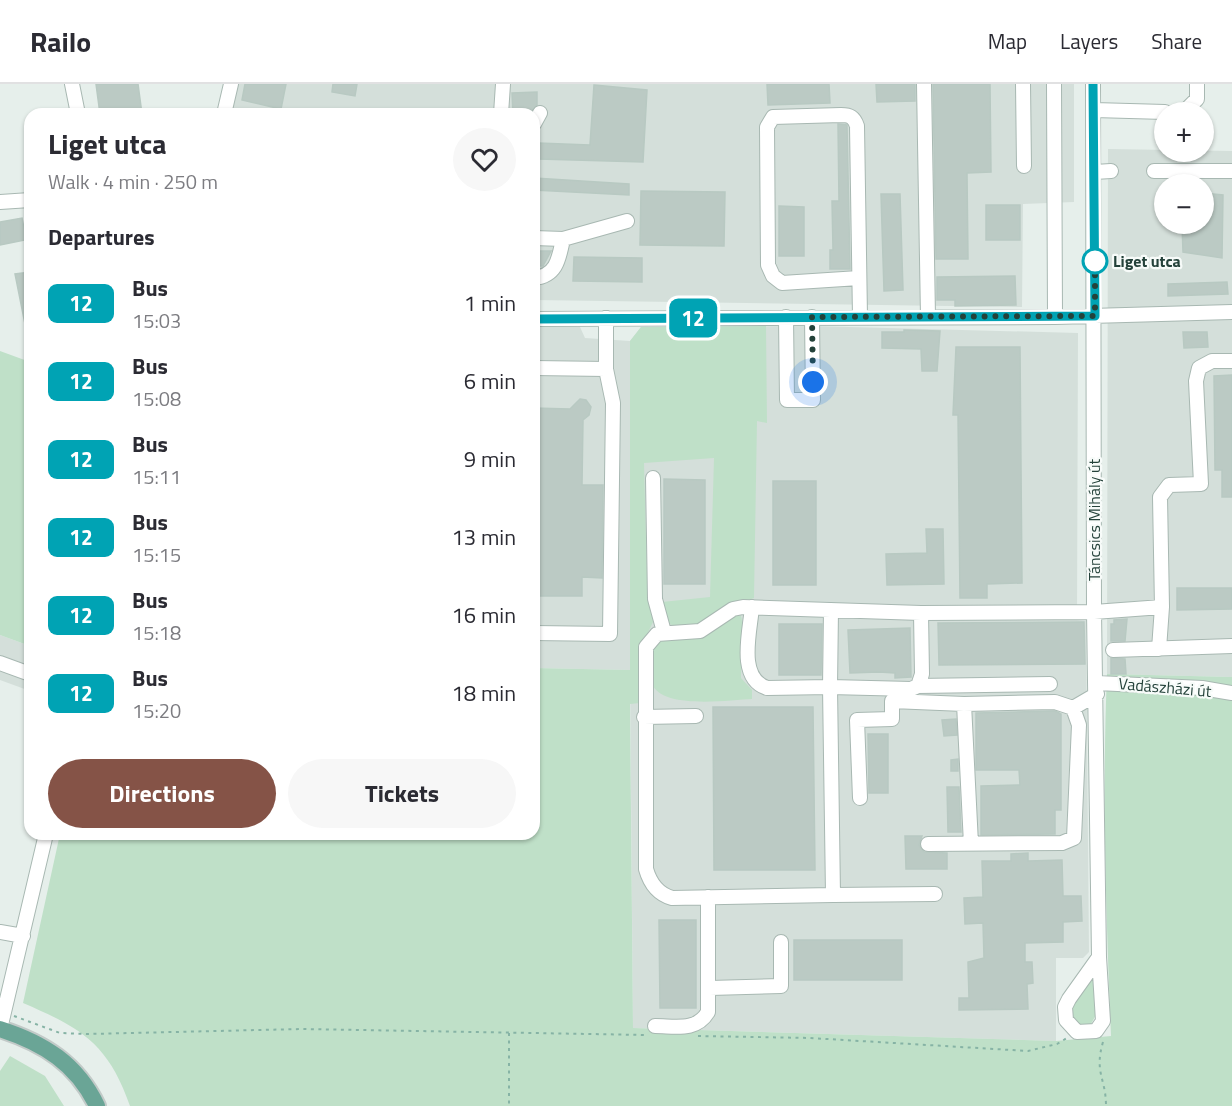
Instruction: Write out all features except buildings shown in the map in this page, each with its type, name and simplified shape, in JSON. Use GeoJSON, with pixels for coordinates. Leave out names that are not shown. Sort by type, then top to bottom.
{"type":"FeatureCollection","features":[{"type":"Feature","properties":{"kind":"main road"},"geometry":{"type":"LineString","coordinates":[[2,1024],[59,1057],[75,1071],[97,1106]]}},
{"type":"Feature","properties":{"kind":"street"},"geometry":{"type":"LineString","coordinates":[[72,84],[77,108]]}},
{"type":"Feature","properties":{"kind":"street"},"geometry":{"type":"LineString","coordinates":[[225,108],[231,84]]}},
{"type":"Feature","properties":{"kind":"street"},"geometry":{"type":"LineString","coordinates":[[501,108],[503,84]]}},
{"type":"Feature","properties":{"kind":"street"},"geometry":{"type":"LineString","coordinates":[[924,84],[928,317]]}},
{"type":"Feature","properties":{"kind":"street"},"geometry":{"type":"LineString","coordinates":[[1023,84],[1024,166]]}},
{"type":"Feature","properties":{"kind":"street"},"geometry":{"type":"LineString","coordinates":[[1054,84],[1055,317]]}},
{"type":"Feature","properties":{"kind":"street","name":"Táncsics Mihály út"},"geometry":{"type":"LineString","coordinates":[[1093,84],[1095,172],[1094,612],[1103,1014],[1101,1028]]}},
{"type":"Feature","properties":{"kind":"street"},"geometry":{"type":"LineString","coordinates":[[1194,102],[1197,99],[1197,84]]}},
{"type":"Feature","properties":{"kind":"street"},"geometry":{"type":"LineString","coordinates":[[1094,110],[1154,112]]}},
{"type":"Feature","properties":{"kind":"street"},"geometry":{"type":"LineString","coordinates":[[859,278],[782,283],[771,273],[768,265],[767,127],[773,117],[841,115],[852,117],[855,120],[860,317]]}},
{"type":"Feature","properties":{"kind":"street"},"geometry":{"type":"LineString","coordinates":[[1095,172],[1111,171]]}},
{"type":"Feature","properties":{"kind":"street"},"geometry":{"type":"LineString","coordinates":[[1154,171],[1232,171]]}},
{"type":"Feature","properties":{"kind":"street"},"geometry":{"type":"LineString","coordinates":[[0,202],[24,200]]}},
{"type":"Feature","properties":{"kind":"street"},"geometry":{"type":"LineString","coordinates":[[540,238],[563,239],[627,221]]}},
{"type":"Feature","properties":{"kind":"street"},"geometry":{"type":"LineString","coordinates":[[540,277],[554,269],[563,239]]}},
{"type":"Feature","properties":{"kind":"street"},"geometry":{"type":"LineString","coordinates":[[540,319],[1055,317],[1232,312]]}},
{"type":"Feature","properties":{"kind":"street"},"geometry":{"type":"LineString","coordinates":[[786,317],[787,400],[813,400],[812,317]]}},
{"type":"Feature","properties":{"kind":"street"},"geometry":{"type":"LineString","coordinates":[[540,633],[610,633],[613,403],[606,369],[606,318]]}},
{"type":"Feature","properties":{"kind":"street"},"geometry":{"type":"LineString","coordinates":[[1159,649],[1162,607],[1160,497],[1169,485],[1201,484],[1196,381],[1199,368],[1212,361],[1232,361]]}},
{"type":"Feature","properties":{"kind":"street"},"geometry":{"type":"LineString","coordinates":[[540,369],[606,369]]}},
{"type":"Feature","properties":{"kind":"street"},"geometry":{"type":"LineString","coordinates":[[653,478],[655,599],[664,632]]}},
{"type":"Feature","properties":{"kind":"street"},"geometry":{"type":"LineString","coordinates":[[935,894],[665,896],[648,878],[646,869],[644,717],[646,647],[652,637],[664,632],[700,631],[733,609],[752,607],[921,613],[1094,612],[1162,607]]}},
{"type":"Feature","properties":{"kind":"street"},"geometry":{"type":"LineString","coordinates":[[752,607],[748,662],[752,679],[767,688],[903,689],[918,686],[1050,684]]}},
{"type":"Feature","properties":{"kind":"street"},"geometry":{"type":"LineString","coordinates":[[831,610],[833,895]]}},
{"type":"Feature","properties":{"kind":"street"},"geometry":{"type":"LineString","coordinates":[[918,686],[922,674],[921,613]]}},
{"type":"Feature","properties":{"kind":"street"},"geometry":{"type":"LineString","coordinates":[[1113,650],[1232,646]]}},
{"type":"Feature","properties":{"kind":"street"},"geometry":{"type":"LineString","coordinates":[[0,663],[24,672]]}},
{"type":"Feature","properties":{"kind":"street"},"geometry":{"type":"LineString","coordinates":[[1073,708],[1097,688]]}},
{"type":"Feature","properties":{"kind":"street","name":"Vadászházi út"},"geometry":{"type":"LineString","coordinates":[[1097,688],[1202,688],[1232,693]]}},
{"type":"Feature","properties":{"kind":"street"},"geometry":{"type":"LineString","coordinates":[[860,798],[857,720],[892,718],[892,701],[964,704],[1055,702],[1073,708]]}},
{"type":"Feature","properties":{"kind":"street"},"geometry":{"type":"LineString","coordinates":[[964,704],[971,844]]}},
{"type":"Feature","properties":{"kind":"street"},"geometry":{"type":"LineString","coordinates":[[928,844],[1062,843],[1074,838],[1079,725],[1073,708]]}},
{"type":"Feature","properties":{"kind":"street"},"geometry":{"type":"LineString","coordinates":[[644,717],[696,716]]}},
{"type":"Feature","properties":{"kind":"street"},"geometry":{"type":"LineString","coordinates":[[2,1024],[45,840]]}},
{"type":"Feature","properties":{"kind":"street"},"geometry":{"type":"LineString","coordinates":[[651,1031],[693,1026],[700,1023],[708,1012],[710,988],[708,897]]}},
{"type":"Feature","properties":{"kind":"street"},"geometry":{"type":"LineString","coordinates":[[0,932],[23,936]]}},
{"type":"Feature","properties":{"kind":"street"},"geometry":{"type":"LineString","coordinates":[[710,988],[781,986],[781,942]]}},
{"type":"Feature","properties":{"kind":"street"},"geometry":{"type":"LineString","coordinates":[[1100,957],[1065,1007],[1066,1020],[1077,1032],[1090,1033],[1101,1028]]}},
{"type":"Feature","properties":{"kind":"path"},"geometry":{"type":"LineString","coordinates":[[2,1024],[60,1033],[88,1034],[302,1029],[509,1033],[651,1031]]}},
{"type":"Feature","properties":{"kind":"path"},"geometry":{"type":"LineString","coordinates":[[1101,1028],[1103,1041],[1098,1065],[1106,1090],[1106,1106]]}},
{"type":"Feature","properties":{"kind":"path"},"geometry":{"type":"LineString","coordinates":[[694,1036],[810,1038],[1028,1051],[1057,1044],[1077,1032]]}},
{"type":"Feature","properties":{"kind":"path"},"geometry":{"type":"LineString","coordinates":[[509,1033],[509,1106]]}},
{"type":"Feature","properties":{"kind":"shaded area"},"geometry":{"type":"Polygon","coordinates":[[[235,84],[1074,84],[1074,202],[1023,204],[1022,307],[540,300],[540,108],[229,108],[235,84]]]}},
{"type":"Feature","properties":{"kind":"shaded area"},"geometry":{"type":"Polygon","coordinates":[[[1108,149],[1154,150],[1154,162],[1214,162],[1214,151],[1232,151],[1232,677],[1107,674],[1108,149]]]}},
{"type":"Feature","properties":{"kind":"shaded area"},"geometry":{"type":"Polygon","coordinates":[[[812,326],[1078,333],[1077,620],[1086,621],[1089,952],[1083,958],[1056,958],[1056,1041],[633,1028],[630,670],[540,668],[540,327],[580,327],[585,338],[630,341],[641,327],[812,326]]]}},
{"type":"Feature","properties":{"kind":"shaded area"},"geometry":{"type":"Polygon","coordinates":[[[0,635],[24,644],[24,689],[0,680],[0,635]]]}},
{"type":"Feature","properties":{"kind":"green space"},"geometry":{"type":"Polygon","coordinates":[[[766,326],[767,423],[757,421],[754,598],[699,624],[677,627],[668,623],[662,602],[710,597],[714,458],[644,463],[647,576],[653,622],[639,651],[640,703],[630,704],[633,1028],[1056,1041],[1111,1036],[1105,855],[1107,674],[1232,677],[1232,1106],[130,1106],[112,1067],[90,1040],[61,1021],[23,1003],[59,840],[540,840],[540,668],[630,670],[630,341],[641,327],[766,326]]]}},
{"type":"Feature","properties":{"kind":"green space"},"geometry":{"type":"Polygon","coordinates":[[[0,351],[24,360],[24,644],[0,635],[0,351]]]}},
{"type":"Feature","properties":{"kind":"green space"},"geometry":{"type":"Polygon","coordinates":[[[736,615],[741,616],[742,620],[741,678],[752,690],[752,699],[696,702],[668,697],[658,691],[651,679],[651,650],[659,642],[736,615]]]}},
{"type":"Feature","properties":{"kind":"green space"},"geometry":{"type":"Polygon","coordinates":[[[1096,968],[1097,1013],[1091,1024],[1081,1027],[1071,1023],[1069,1005],[1096,968]]]}},
{"type":"Feature","properties":{"kind":"green space"},"geometry":{"type":"Polygon","coordinates":[[[10,1056],[45,1076],[64,1106],[0,1106],[0,1071],[10,1056]]]}},
{"type":"Feature","properties":{"kind":"bus line","name":"12"},"geometry":{"type":"LineString","coordinates":[[540,319],[1095,316],[1093,84]]}},
{"type":"Feature","properties":{"kind":"place","name":"Liget utca"},"geometry":{"type":"Point","coordinates":[1095,261]}},
{"type":"Feature","properties":{"kind":"route"},"geometry":{"type":"LineString","coordinates":[[813,382],[812,317],[1095,316],[1095,254],[1095,261]]}}]}
